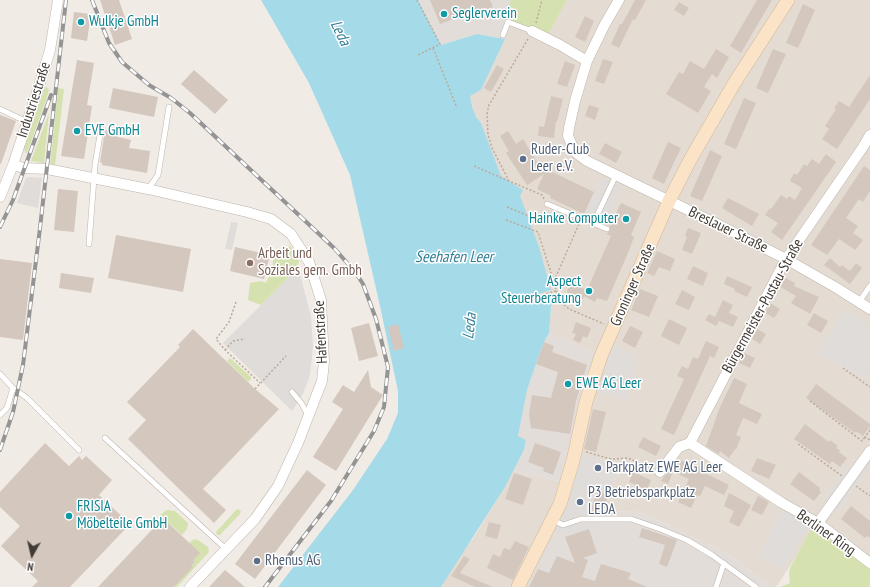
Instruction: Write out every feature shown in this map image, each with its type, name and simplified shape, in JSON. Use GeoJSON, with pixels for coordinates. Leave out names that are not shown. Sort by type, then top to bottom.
{"type":"FeatureCollection","features":[{"type":"Feature","properties":{"kind":"street","name":"Industriestraße"},"geometry":{"type":"LineString","coordinates":[[0,197],[28,122],[50,50],[58,0]]}},
{"type":"Feature","properties":{"kind":"street","name":"Breslauer Straße"},"geometry":{"type":"LineString","coordinates":[[619,0],[605,24],[587,61],[571,116],[568,136],[573,148],[580,157],[786,259],[870,309]]}},
{"type":"Feature","properties":{"kind":"street","name":"Groninger Straße"},"geometry":{"type":"LineString","coordinates":[[518,587],[553,520],[576,457],[586,402],[601,356],[669,201],[690,160],[723,103],[788,0]]}},
{"type":"Feature","properties":{"kind":"street"},"geometry":{"type":"LineString","coordinates":[[532,31],[560,44],[587,61]]}},
{"type":"Feature","properties":{"kind":"street","name":"Bürgermeister-Pustau-Straße"},"geometry":{"type":"LineString","coordinates":[[660,472],[679,447],[690,443],[786,259],[870,135]]}},
{"type":"Feature","properties":{"kind":"street","name":"Hafenstraße"},"geometry":{"type":"LineString","coordinates":[[13,165],[24,168],[47,169],[148,189],[271,219],[291,234],[309,262],[321,300],[324,362],[322,382],[309,417],[278,486],[254,519],[190,587]]}},
{"type":"Feature","properties":{"kind":"street","name":"Berliner Ring"},"geometry":{"type":"LineString","coordinates":[[690,443],[782,503],[818,524],[870,564]]}},
{"type":"Feature","properties":{"kind":"street"},"geometry":{"type":"LineString","coordinates":[[818,524],[870,451]]}},
{"type":"Feature","properties":{"kind":"lane"},"geometry":{"type":"LineString","coordinates":[[503,36],[508,22],[532,31]]}},
{"type":"Feature","properties":{"kind":"lane"},"geometry":{"type":"LineString","coordinates":[[148,189],[158,175],[169,107]]}},
{"type":"Feature","properties":{"kind":"lane"},"geometry":{"type":"LineString","coordinates":[[0,109],[28,122]]}},
{"type":"Feature","properties":{"kind":"lane"},"geometry":{"type":"LineString","coordinates":[[89,244],[95,166],[101,129]]}},
{"type":"Feature","properties":{"kind":"lane"},"geometry":{"type":"LineString","coordinates":[[593,224],[616,175]]}},
{"type":"Feature","properties":{"kind":"lane"},"geometry":{"type":"LineString","coordinates":[[547,204],[607,229]]}},
{"type":"Feature","properties":{"kind":"lane"},"geometry":{"type":"LineString","coordinates":[[859,302],[870,286]]}},
{"type":"Feature","properties":{"kind":"lane"},"geometry":{"type":"LineString","coordinates":[[0,374],[13,388],[27,398],[79,450]]}},
{"type":"Feature","properties":{"kind":"lane"},"geometry":{"type":"LineString","coordinates":[[0,415],[7,408],[13,388]]}},
{"type":"Feature","properties":{"kind":"lane"},"geometry":{"type":"LineString","coordinates":[[292,392],[302,404],[309,417]]}},
{"type":"Feature","properties":{"kind":"lane"},"geometry":{"type":"LineString","coordinates":[[105,438],[226,549]]}},
{"type":"Feature","properties":{"kind":"lane"},"geometry":{"type":"LineString","coordinates":[[553,520],[563,525],[581,519],[632,519],[687,540],[756,587]]}},
{"type":"Feature","properties":{"kind":"lane"},"geometry":{"type":"LineString","coordinates":[[716,587],[724,564]]}},
{"type":"Feature","properties":{"kind":"path"},"geometry":{"type":"LineString","coordinates":[[417,0],[440,44],[418,55]]}},
{"type":"Feature","properties":{"kind":"path"},"geometry":{"type":"LineString","coordinates":[[509,181],[492,148],[488,135],[487,114],[492,98],[532,31],[537,20],[542,0]]}},
{"type":"Feature","properties":{"kind":"path"},"geometry":{"type":"LineString","coordinates":[[433,48],[457,108]]}},
{"type":"Feature","properties":{"kind":"path"},"geometry":{"type":"LineString","coordinates":[[474,166],[542,195],[547,204]]}},
{"type":"Feature","properties":{"kind":"path"},"geometry":{"type":"LineString","coordinates":[[507,207],[536,219]]}},
{"type":"Feature","properties":{"kind":"path"},"geometry":{"type":"LineString","coordinates":[[554,282],[581,219]]}},
{"type":"Feature","properties":{"kind":"path"},"geometry":{"type":"LineString","coordinates":[[506,220],[538,232],[556,291],[563,304],[569,309],[614,328]]}},
{"type":"Feature","properties":{"kind":"path"},"geometry":{"type":"LineString","coordinates":[[531,298],[556,291]]}},
{"type":"Feature","properties":{"kind":"path"},"geometry":{"type":"LineString","coordinates":[[236,302],[229,322],[216,339],[225,350],[260,383]]}},
{"type":"Feature","properties":{"kind":"path"},"geometry":{"type":"LineString","coordinates":[[225,350],[233,341],[245,339]]}},
{"type":"Feature","properties":{"kind":"path"},"geometry":{"type":"LineString","coordinates":[[255,389],[286,356]]}},
{"type":"Feature","properties":{"kind":"path"},"geometry":{"type":"LineString","coordinates":[[843,368],[870,387]]}},
{"type":"Feature","properties":{"kind":"path"},"geometry":{"type":"LineString","coordinates":[[810,401],[862,441],[870,430]]}},
{"type":"Feature","properties":{"kind":"path"},"geometry":{"type":"LineString","coordinates":[[865,437],[870,440]]}},
{"type":"Feature","properties":{"kind":"path"},"geometry":{"type":"LineString","coordinates":[[798,444],[870,496]]}},
{"type":"Feature","properties":{"kind":"path"},"geometry":{"type":"LineString","coordinates":[[576,457],[611,459],[628,458],[660,472]]}},
{"type":"Feature","properties":{"kind":"shaded area"},"geometry":{"type":"Polygon","coordinates":[[[418,0],[511,0],[506,14],[505,39],[477,34],[441,45],[418,0]]]}},
{"type":"Feature","properties":{"kind":"shaded area"},"geometry":{"type":"Polygon","coordinates":[[[567,0],[870,0],[870,563],[818,524],[776,587],[771,587],[728,554],[654,518],[637,511],[603,512],[524,587],[441,587],[455,563],[474,537],[492,508],[513,471],[567,483],[601,356],[549,333],[552,295],[530,300],[529,296],[551,290],[500,176],[481,123],[476,117],[469,95],[481,90],[505,39],[506,14],[514,25],[546,37],[567,0]]]}},
{"type":"Feature","properties":{"kind":"shaded area"},"geometry":{"type":"Polygon","coordinates":[[[26,178],[42,178],[38,208],[17,203],[26,178]]]}},
{"type":"Feature","properties":{"kind":"shaded area"},"geometry":{"type":"Polygon","coordinates":[[[602,178],[623,187],[609,216],[613,218],[609,225],[585,213],[602,178]]]}},
{"type":"Feature","properties":{"kind":"shaded area"},"geometry":{"type":"Polygon","coordinates":[[[231,222],[238,223],[232,250],[225,249],[231,222]]]}},
{"type":"Feature","properties":{"kind":"shaded area"},"geometry":{"type":"Polygon","coordinates":[[[296,270],[300,274],[311,317],[313,346],[310,375],[303,394],[292,411],[223,343],[296,270]]]}},
{"type":"Feature","properties":{"kind":"shaded area"},"geometry":{"type":"Polygon","coordinates":[[[845,310],[870,328],[870,374],[866,380],[817,353],[845,310]]]}},
{"type":"Feature","properties":{"kind":"shaded area"},"geometry":{"type":"Polygon","coordinates":[[[549,333],[601,356],[567,483],[513,471],[524,450],[526,440],[518,436],[527,390],[543,344],[549,333]]]}},
{"type":"Feature","properties":{"kind":"shaded area"},"geometry":{"type":"Polygon","coordinates":[[[613,344],[635,355],[632,362],[638,366],[633,376],[636,380],[626,400],[594,391],[613,344]]]}},
{"type":"Feature","properties":{"kind":"shaded area"},"geometry":{"type":"Polygon","coordinates":[[[580,452],[621,465],[603,512],[637,511],[654,518],[728,554],[771,587],[524,587],[580,452]]]}},
{"type":"Feature","properties":{"kind":"shaded area","name":"P3 Betriebsparkplatz LEDA"},"geometry":{"type":"Polygon","coordinates":[[[581,453],[620,466],[609,494],[597,491],[589,512],[600,516],[595,531],[589,529],[569,536],[566,529],[553,532],[565,509],[581,453]]]}},
{"type":"Feature","properties":{"kind":"shaded area"},"geometry":{"type":"Polygon","coordinates":[[[866,464],[870,467],[837,512],[831,508],[866,464]]]}},
{"type":"Feature","properties":{"kind":"shaded area"},"geometry":{"type":"Polygon","coordinates":[[[847,467],[852,470],[828,502],[824,499],[847,467]]]}},
{"type":"Feature","properties":{"kind":"shaded area"},"geometry":{"type":"Polygon","coordinates":[[[782,508],[810,523],[783,569],[759,556],[782,508]]]}},
{"type":"Feature","properties":{"kind":"green space"},"geometry":{"type":"Polygon","coordinates":[[[511,0],[567,0],[546,38],[514,25],[506,14],[511,0]]]}},
{"type":"Feature","properties":{"kind":"green space"},"geometry":{"type":"Polygon","coordinates":[[[45,87],[49,90],[46,100],[27,153],[25,153],[24,148],[45,87]]]}},
{"type":"Feature","properties":{"kind":"green space"},"geometry":{"type":"Polygon","coordinates":[[[58,88],[64,89],[55,166],[50,165],[58,88]]]}},
{"type":"Feature","properties":{"kind":"green space"},"geometry":{"type":"Polygon","coordinates":[[[49,113],[44,163],[31,161],[49,113]]]}},
{"type":"Feature","properties":{"kind":"green space"},"geometry":{"type":"Polygon","coordinates":[[[290,246],[298,254],[299,262],[296,270],[261,305],[248,300],[250,283],[261,281],[266,283],[271,272],[273,252],[290,246]]]}},
{"type":"Feature","properties":{"kind":"green space"},"geometry":{"type":"Polygon","coordinates":[[[230,358],[251,377],[248,382],[227,361],[230,358]]]}},
{"type":"Feature","properties":{"kind":"green space"},"geometry":{"type":"Polygon","coordinates":[[[238,509],[241,511],[240,514],[220,535],[217,535],[216,532],[238,509]]]}},
{"type":"Feature","properties":{"kind":"green space"},"geometry":{"type":"Polygon","coordinates":[[[167,510],[175,511],[188,523],[187,529],[182,535],[160,515],[167,510]]]}},
{"type":"Feature","properties":{"kind":"green space"},"geometry":{"type":"Polygon","coordinates":[[[812,528],[818,529],[870,569],[870,587],[780,587],[790,583],[790,568],[812,528]]]}},
{"type":"Feature","properties":{"kind":"green space"},"geometry":{"type":"Polygon","coordinates":[[[194,539],[208,547],[209,552],[177,587],[174,587],[195,562],[193,560],[189,543],[194,539]]]}},
{"type":"Feature","properties":{"kind":"water","name":"Seehafen Leer"},"geometry":{"type":"Polygon","coordinates":[[[261,0],[418,0],[441,45],[477,34],[505,39],[481,90],[470,96],[476,117],[481,123],[501,176],[523,190],[520,196],[539,247],[551,290],[529,297],[530,300],[552,294],[549,333],[543,344],[527,390],[518,436],[526,440],[524,450],[505,487],[441,587],[278,587],[353,490],[387,439],[398,413],[398,391],[350,175],[309,83],[261,0]]]}},
{"type":"Feature","properties":{"kind":"building"},"geometry":{"type":"Polygon","coordinates":[[[100,0],[119,0],[132,39],[115,45],[100,0]]]}},
{"type":"Feature","properties":{"kind":"building","name":"Seglerverein"},"geometry":{"type":"Polygon","coordinates":[[[430,0],[490,0],[493,7],[463,19],[462,16],[440,24],[430,0]]]}},
{"type":"Feature","properties":{"kind":"building"},"geometry":{"type":"Polygon","coordinates":[[[635,0],[646,0],[635,20],[633,19],[619,48],[611,44],[620,24],[622,24],[635,0]]]}},
{"type":"Feature","properties":{"kind":"building"},"geometry":{"type":"Polygon","coordinates":[[[757,0],[772,0],[741,53],[730,46],[757,0]]]}},
{"type":"Feature","properties":{"kind":"building"},"geometry":{"type":"Polygon","coordinates":[[[679,2],[689,8],[684,16],[674,10],[679,2]]]}},
{"type":"Feature","properties":{"kind":"building"},"geometry":{"type":"Polygon","coordinates":[[[803,4],[815,10],[798,48],[786,43],[803,4]]]}},
{"type":"Feature","properties":{"kind":"building","name":"Wulkje GmbH"},"geometry":{"type":"Polygon","coordinates":[[[74,12],[91,14],[87,41],[71,38],[74,12]]]}},
{"type":"Feature","properties":{"kind":"building"},"geometry":{"type":"Polygon","coordinates":[[[585,16],[594,21],[585,42],[575,37],[585,16]]]}},
{"type":"Feature","properties":{"kind":"building"},"geometry":{"type":"Polygon","coordinates":[[[716,49],[729,57],[717,78],[712,74],[704,87],[711,91],[698,113],[666,94],[679,72],[683,74],[690,61],[704,69],[716,49]]]}},
{"type":"Feature","properties":{"kind":"building"},"geometry":{"type":"Polygon","coordinates":[[[773,49],[786,54],[768,93],[756,88],[773,49]]]}},
{"type":"Feature","properties":{"kind":"building"},"geometry":{"type":"Polygon","coordinates":[[[603,59],[613,62],[604,84],[595,81],[603,59]]]}},
{"type":"Feature","properties":{"kind":"building","name":"EVE GmbH"},"geometry":{"type":"Polygon","coordinates":[[[77,60],[94,63],[87,105],[92,106],[84,159],[61,156],[77,60]]]}},
{"type":"Feature","properties":{"kind":"building"},"geometry":{"type":"Polygon","coordinates":[[[565,61],[575,65],[567,87],[557,84],[565,61]]]}},
{"type":"Feature","properties":{"kind":"building"},"geometry":{"type":"Polygon","coordinates":[[[497,65],[504,69],[491,92],[484,88],[497,65]]]}},
{"type":"Feature","properties":{"kind":"building"},"geometry":{"type":"Polygon","coordinates":[[[194,70],[228,100],[215,114],[181,84],[194,70]]]}},
{"type":"Feature","properties":{"kind":"building"},"geometry":{"type":"Polygon","coordinates":[[[870,75],[870,99],[837,149],[822,139],[829,129],[825,126],[836,109],[834,108],[839,101],[849,107],[870,75]]]}},
{"type":"Feature","properties":{"kind":"building"},"geometry":{"type":"Polygon","coordinates":[[[113,88],[158,97],[154,117],[109,108],[113,88]]]}},
{"type":"Feature","properties":{"kind":"building"},"geometry":{"type":"Polygon","coordinates":[[[551,96],[563,99],[557,122],[556,121],[554,138],[538,136],[539,126],[544,127],[551,96]]]}},
{"type":"Feature","properties":{"kind":"building"},"geometry":{"type":"Polygon","coordinates":[[[744,98],[756,103],[736,149],[724,144],[744,98]]]}},
{"type":"Feature","properties":{"kind":"building"},"geometry":{"type":"Polygon","coordinates":[[[589,105],[599,108],[595,120],[585,116],[589,105]]]}},
{"type":"Feature","properties":{"kind":"building"},"geometry":{"type":"Polygon","coordinates":[[[0,115],[16,121],[1,164],[0,164],[0,115]]]}},
{"type":"Feature","properties":{"kind":"building","name":"EVE GmbH"},"geometry":{"type":"Polygon","coordinates":[[[105,130],[119,133],[118,137],[131,140],[129,148],[150,151],[147,173],[102,165],[100,162],[105,130]]]}},
{"type":"Feature","properties":{"kind":"building"},"geometry":{"type":"Polygon","coordinates":[[[508,131],[516,144],[523,139],[540,167],[544,165],[546,169],[594,192],[584,214],[550,198],[551,196],[537,189],[544,174],[527,185],[506,153],[509,151],[500,136],[508,131]]]}},
{"type":"Feature","properties":{"kind":"building"},"geometry":{"type":"Polygon","coordinates":[[[668,142],[681,148],[664,184],[652,178],[668,142]]]}},
{"type":"Feature","properties":{"kind":"building"},"geometry":{"type":"Polygon","coordinates":[[[605,143],[622,152],[616,163],[599,154],[605,143]]]}},
{"type":"Feature","properties":{"kind":"building"},"geometry":{"type":"Polygon","coordinates":[[[710,150],[722,156],[702,201],[690,196],[710,150]]]}},
{"type":"Feature","properties":{"kind":"building"},"geometry":{"type":"Polygon","coordinates":[[[826,154],[836,162],[782,240],[771,232],[778,223],[765,215],[781,195],[787,199],[789,196],[795,200],[802,188],[790,181],[794,173],[797,175],[804,164],[807,166],[812,159],[819,164],[826,154]]]}},
{"type":"Feature","properties":{"kind":"building"},"geometry":{"type":"Polygon","coordinates":[[[864,166],[870,170],[870,191],[863,202],[859,199],[846,218],[858,226],[853,233],[863,240],[855,250],[839,239],[827,255],[811,245],[864,166]]]}},
{"type":"Feature","properties":{"kind":"building"},"geometry":{"type":"Polygon","coordinates":[[[58,189],[78,191],[74,232],[54,230],[58,189]]]}},
{"type":"Feature","properties":{"kind":"building"},"geometry":{"type":"Polygon","coordinates":[[[728,198],[759,214],[752,226],[722,208],[728,198]]]}},
{"type":"Feature","properties":{"kind":"building"},"geometry":{"type":"Polygon","coordinates":[[[621,203],[641,212],[631,235],[634,237],[628,253],[607,301],[597,298],[595,302],[584,296],[583,299],[567,292],[570,283],[587,290],[611,236],[606,234],[610,231],[610,226],[621,203]]]}},
{"type":"Feature","properties":{"kind":"building"},"geometry":{"type":"Polygon","coordinates":[[[688,228],[701,233],[692,254],[682,250],[687,237],[685,236],[688,228]]]}},
{"type":"Feature","properties":{"kind":"building"},"geometry":{"type":"Polygon","coordinates":[[[116,235],[191,249],[183,292],[108,278],[116,235]]]}},
{"type":"Feature","properties":{"kind":"building","name":"Arbeit und Soziales gem. Gmbh"},"geometry":{"type":"Polygon","coordinates":[[[235,247],[270,255],[264,279],[230,271],[235,247]]]}},
{"type":"Feature","properties":{"kind":"building"},"geometry":{"type":"Polygon","coordinates":[[[657,251],[675,259],[670,271],[659,267],[654,276],[647,273],[657,251]]]}},
{"type":"Feature","properties":{"kind":"building"},"geometry":{"type":"Polygon","coordinates":[[[830,258],[840,267],[842,265],[850,271],[856,263],[862,268],[850,284],[824,265],[830,258]]]}},
{"type":"Feature","properties":{"kind":"building"},"geometry":{"type":"Polygon","coordinates":[[[0,259],[32,263],[23,340],[0,337],[0,259]]]}},
{"type":"Feature","properties":{"kind":"building"},"geometry":{"type":"Polygon","coordinates":[[[693,266],[708,273],[703,286],[687,279],[693,266]]]}},
{"type":"Feature","properties":{"kind":"building"},"geometry":{"type":"Polygon","coordinates":[[[61,273],[94,278],[91,293],[59,288],[61,273]]]}},
{"type":"Feature","properties":{"kind":"building"},"geometry":{"type":"Polygon","coordinates":[[[727,276],[752,287],[747,297],[724,284],[727,276]]]}},
{"type":"Feature","properties":{"kind":"building"},"geometry":{"type":"Polygon","coordinates":[[[784,277],[795,283],[794,286],[819,297],[810,314],[791,303],[796,296],[779,286],[784,277]]]}},
{"type":"Feature","properties":{"kind":"building"},"geometry":{"type":"Polygon","coordinates":[[[640,289],[658,296],[649,317],[631,310],[640,289]]]}},
{"type":"Feature","properties":{"kind":"building"},"geometry":{"type":"Polygon","coordinates":[[[682,290],[695,297],[689,310],[675,304],[682,290]]]}},
{"type":"Feature","properties":{"kind":"building"},"geometry":{"type":"Polygon","coordinates":[[[723,300],[733,305],[729,313],[738,317],[733,327],[719,321],[716,326],[705,320],[709,314],[715,317],[723,300]]]}},
{"type":"Feature","properties":{"kind":"building"},"geometry":{"type":"Polygon","coordinates":[[[770,303],[780,309],[774,318],[765,313],[770,303]]]}},
{"type":"Feature","properties":{"kind":"building"},"geometry":{"type":"Polygon","coordinates":[[[814,313],[828,321],[821,333],[807,325],[814,313]]]}},
{"type":"Feature","properties":{"kind":"building"},"geometry":{"type":"Polygon","coordinates":[[[669,319],[687,328],[679,345],[661,336],[669,319]]]}},
{"type":"Feature","properties":{"kind":"building"},"geometry":{"type":"Polygon","coordinates":[[[576,322],[591,328],[587,338],[583,336],[580,343],[573,340],[576,334],[572,333],[576,322]]]}},
{"type":"Feature","properties":{"kind":"building"},"geometry":{"type":"Polygon","coordinates":[[[369,323],[378,356],[359,361],[351,328],[369,323]]]}},
{"type":"Feature","properties":{"kind":"building"},"geometry":{"type":"Polygon","coordinates":[[[398,324],[404,348],[394,351],[388,327],[398,324]]]}},
{"type":"Feature","properties":{"kind":"building"},"geometry":{"type":"Polygon","coordinates":[[[630,326],[643,332],[635,348],[622,341],[630,326]]]}},
{"type":"Feature","properties":{"kind":"building"},"geometry":{"type":"Polygon","coordinates":[[[193,329],[255,389],[279,409],[203,489],[226,510],[214,523],[128,439],[146,420],[127,402],[180,347],[178,345],[193,329]]]}},
{"type":"Feature","properties":{"kind":"building"},"geometry":{"type":"Polygon","coordinates":[[[757,329],[766,334],[760,344],[752,339],[757,329]]]}},
{"type":"Feature","properties":{"kind":"building"},"geometry":{"type":"Polygon","coordinates":[[[706,341],[719,347],[714,358],[710,356],[674,435],[661,429],[684,379],[677,376],[682,366],[688,369],[693,357],[698,359],[706,341]]]}},
{"type":"Feature","properties":{"kind":"building","name":"EWE AG Leer"},"geometry":{"type":"Polygon","coordinates":[[[544,342],[554,346],[552,352],[587,365],[576,401],[570,434],[531,428],[529,415],[532,395],[551,398],[558,372],[536,364],[544,342]]]}},
{"type":"Feature","properties":{"kind":"building"},"geometry":{"type":"Polygon","coordinates":[[[744,353],[755,358],[750,368],[739,363],[744,353]]]}},
{"type":"Feature","properties":{"kind":"building"},"geometry":{"type":"Polygon","coordinates":[[[368,370],[371,387],[383,395],[336,471],[313,457],[343,409],[332,402],[343,385],[354,392],[368,370]]]}},
{"type":"Feature","properties":{"kind":"building"},"geometry":{"type":"Polygon","coordinates":[[[734,378],[747,384],[739,403],[762,414],[757,424],[743,418],[736,435],[741,437],[736,450],[735,449],[729,458],[720,451],[719,454],[706,446],[720,407],[734,378]]]}},
{"type":"Feature","properties":{"kind":"building"},"geometry":{"type":"Polygon","coordinates":[[[816,384],[870,424],[863,436],[856,431],[855,433],[806,398],[816,384]]]}},
{"type":"Feature","properties":{"kind":"building"},"geometry":{"type":"Polygon","coordinates":[[[593,409],[606,412],[596,452],[584,449],[593,409]]]}},
{"type":"Feature","properties":{"kind":"building"},"geometry":{"type":"Polygon","coordinates":[[[805,424],[829,442],[830,440],[838,446],[836,448],[840,450],[839,452],[847,458],[840,467],[832,461],[830,464],[794,439],[805,424]]]}},
{"type":"Feature","properties":{"kind":"building"},"geometry":{"type":"Polygon","coordinates":[[[643,437],[661,446],[656,456],[638,447],[643,437]]]}},
{"type":"Feature","properties":{"kind":"building","name":"FRISIA Möbelteile GmbH"},"geometry":{"type":"Polygon","coordinates":[[[45,443],[69,466],[79,456],[82,460],[86,456],[112,480],[99,495],[130,524],[70,587],[32,587],[38,581],[1,546],[20,526],[0,507],[0,492],[45,443]]]}},
{"type":"Feature","properties":{"kind":"building"},"geometry":{"type":"Polygon","coordinates":[[[535,443],[561,452],[553,475],[543,471],[544,468],[528,462],[535,443]]]}},
{"type":"Feature","properties":{"kind":"building"},"geometry":{"type":"Polygon","coordinates":[[[757,458],[776,465],[769,479],[751,471],[757,458]]]}},
{"type":"Feature","properties":{"kind":"building"},"geometry":{"type":"Polygon","coordinates":[[[678,459],[709,471],[707,474],[729,485],[724,495],[705,486],[700,496],[697,495],[691,508],[678,502],[689,479],[673,472],[668,484],[661,481],[670,469],[672,470],[678,459]]]}},
{"type":"Feature","properties":{"kind":"building"},"geometry":{"type":"Polygon","coordinates":[[[307,470],[326,485],[255,579],[235,564],[307,470]]]}},
{"type":"Feature","properties":{"kind":"building"},"geometry":{"type":"Polygon","coordinates":[[[633,472],[651,480],[647,490],[629,482],[633,472]]]}},
{"type":"Feature","properties":{"kind":"building"},"geometry":{"type":"Polygon","coordinates":[[[799,472],[820,488],[819,490],[821,492],[814,501],[790,484],[799,472]]]}},
{"type":"Feature","properties":{"kind":"building"},"geometry":{"type":"Polygon","coordinates":[[[514,473],[532,479],[523,505],[505,499],[514,473]]]}},
{"type":"Feature","properties":{"kind":"building"},"geometry":{"type":"Polygon","coordinates":[[[597,491],[609,494],[601,515],[590,513],[597,491]]]}},
{"type":"Feature","properties":{"kind":"building"},"geometry":{"type":"Polygon","coordinates":[[[729,493],[751,505],[739,527],[729,522],[734,511],[724,506],[729,493]]]}},
{"type":"Feature","properties":{"kind":"building"},"geometry":{"type":"Polygon","coordinates":[[[758,496],[769,502],[762,515],[751,510],[758,496]]]}},
{"type":"Feature","properties":{"kind":"building"},"geometry":{"type":"Polygon","coordinates":[[[851,506],[870,521],[870,538],[867,536],[865,538],[841,519],[851,506]]]}},
{"type":"Feature","properties":{"kind":"building"},"geometry":{"type":"Polygon","coordinates":[[[163,518],[200,553],[193,560],[195,562],[191,566],[193,567],[174,587],[98,587],[163,518]]]}},
{"type":"Feature","properties":{"kind":"building"},"geometry":{"type":"Polygon","coordinates":[[[489,522],[501,525],[497,539],[485,536],[489,522]]]}},
{"type":"Feature","properties":{"kind":"building"},"geometry":{"type":"Polygon","coordinates":[[[642,528],[677,540],[667,567],[659,564],[665,545],[639,537],[642,528]]]}},
{"type":"Feature","properties":{"kind":"building"},"geometry":{"type":"Polygon","coordinates":[[[589,529],[597,553],[583,558],[588,560],[582,577],[595,581],[601,564],[631,573],[628,579],[647,587],[529,587],[538,569],[549,573],[557,556],[575,563],[565,537],[589,529]]]}},
{"type":"Feature","properties":{"kind":"building"},"geometry":{"type":"Polygon","coordinates":[[[515,541],[529,547],[513,580],[487,568],[493,554],[500,557],[504,548],[510,550],[515,541]]]}},
{"type":"Feature","properties":{"kind":"building"},"geometry":{"type":"Polygon","coordinates":[[[464,556],[470,559],[460,573],[493,587],[475,587],[451,576],[464,556]]]}},
{"type":"Feature","properties":{"kind":"building"},"geometry":{"type":"Polygon","coordinates":[[[225,570],[231,575],[245,587],[209,587],[225,570]]]}},
{"type":"Feature","properties":{"kind":"railway"},"geometry":{"type":"LineString","coordinates":[[0,450],[13,412],[23,365],[66,0]]}},
{"type":"Feature","properties":{"kind":"railway"},"geometry":{"type":"LineString","coordinates":[[92,0],[109,43],[122,62],[149,85],[171,98],[190,113],[334,248],[356,273],[363,284],[376,319],[388,367],[384,407],[374,431],[331,501],[265,587]]}},
{"type":"Feature","properties":{"kind":"railway"},"geometry":{"type":"LineString","coordinates":[[0,227],[13,200],[51,95]]}},
{"type":"Feature","properties":{"kind":"place","name":"Seglerverein"},"geometry":{"type":"Point","coordinates":[444,14]}},
{"type":"Feature","properties":{"kind":"place","name":"Wulkje GmbH"},"geometry":{"type":"Point","coordinates":[81,22]}},
{"type":"Feature","properties":{"kind":"place","name":"EVE GmbH"},"geometry":{"type":"Point","coordinates":[77,131]}},
{"type":"Feature","properties":{"kind":"place","name":"Ruder-Club Leer e.V."},"geometry":{"type":"Point","coordinates":[523,159]}},
{"type":"Feature","properties":{"kind":"place","name":"Hainke Computer"},"geometry":{"type":"Point","coordinates":[626,219]}},
{"type":"Feature","properties":{"kind":"place","name":"Arbeit und Soziales gem. Gmbh"},"geometry":{"type":"Point","coordinates":[250,263]}},
{"type":"Feature","properties":{"kind":"place","name":"Aspect Steuerberatung"},"geometry":{"type":"Point","coordinates":[589,291]}},
{"type":"Feature","properties":{"kind":"place","name":"EWE AG Leer"},"geometry":{"type":"Point","coordinates":[568,384]}},
{"type":"Feature","properties":{"kind":"place","name":"Parkplatz EWE AG Leer"},"geometry":{"type":"Point","coordinates":[598,468]}},
{"type":"Feature","properties":{"kind":"place","name":"P3 Betriebsparkplatz LEDA"},"geometry":{"type":"Point","coordinates":[580,502]}},
{"type":"Feature","properties":{"kind":"place","name":"FRISIA Möbelteile GmbH"},"geometry":{"type":"Point","coordinates":[69,516]}},
{"type":"Feature","properties":{"kind":"place","name":"Rhenus AG"},"geometry":{"type":"Point","coordinates":[257,561]}},
{"type":"Feature","properties":{"kind":"water label","name":"Leda"},"geometry":{"type":"Point","coordinates":[340,33]}},
{"type":"Feature","properties":{"kind":"water label","name":"Leda"},"geometry":{"type":"Point","coordinates":[470,326]}}]}
